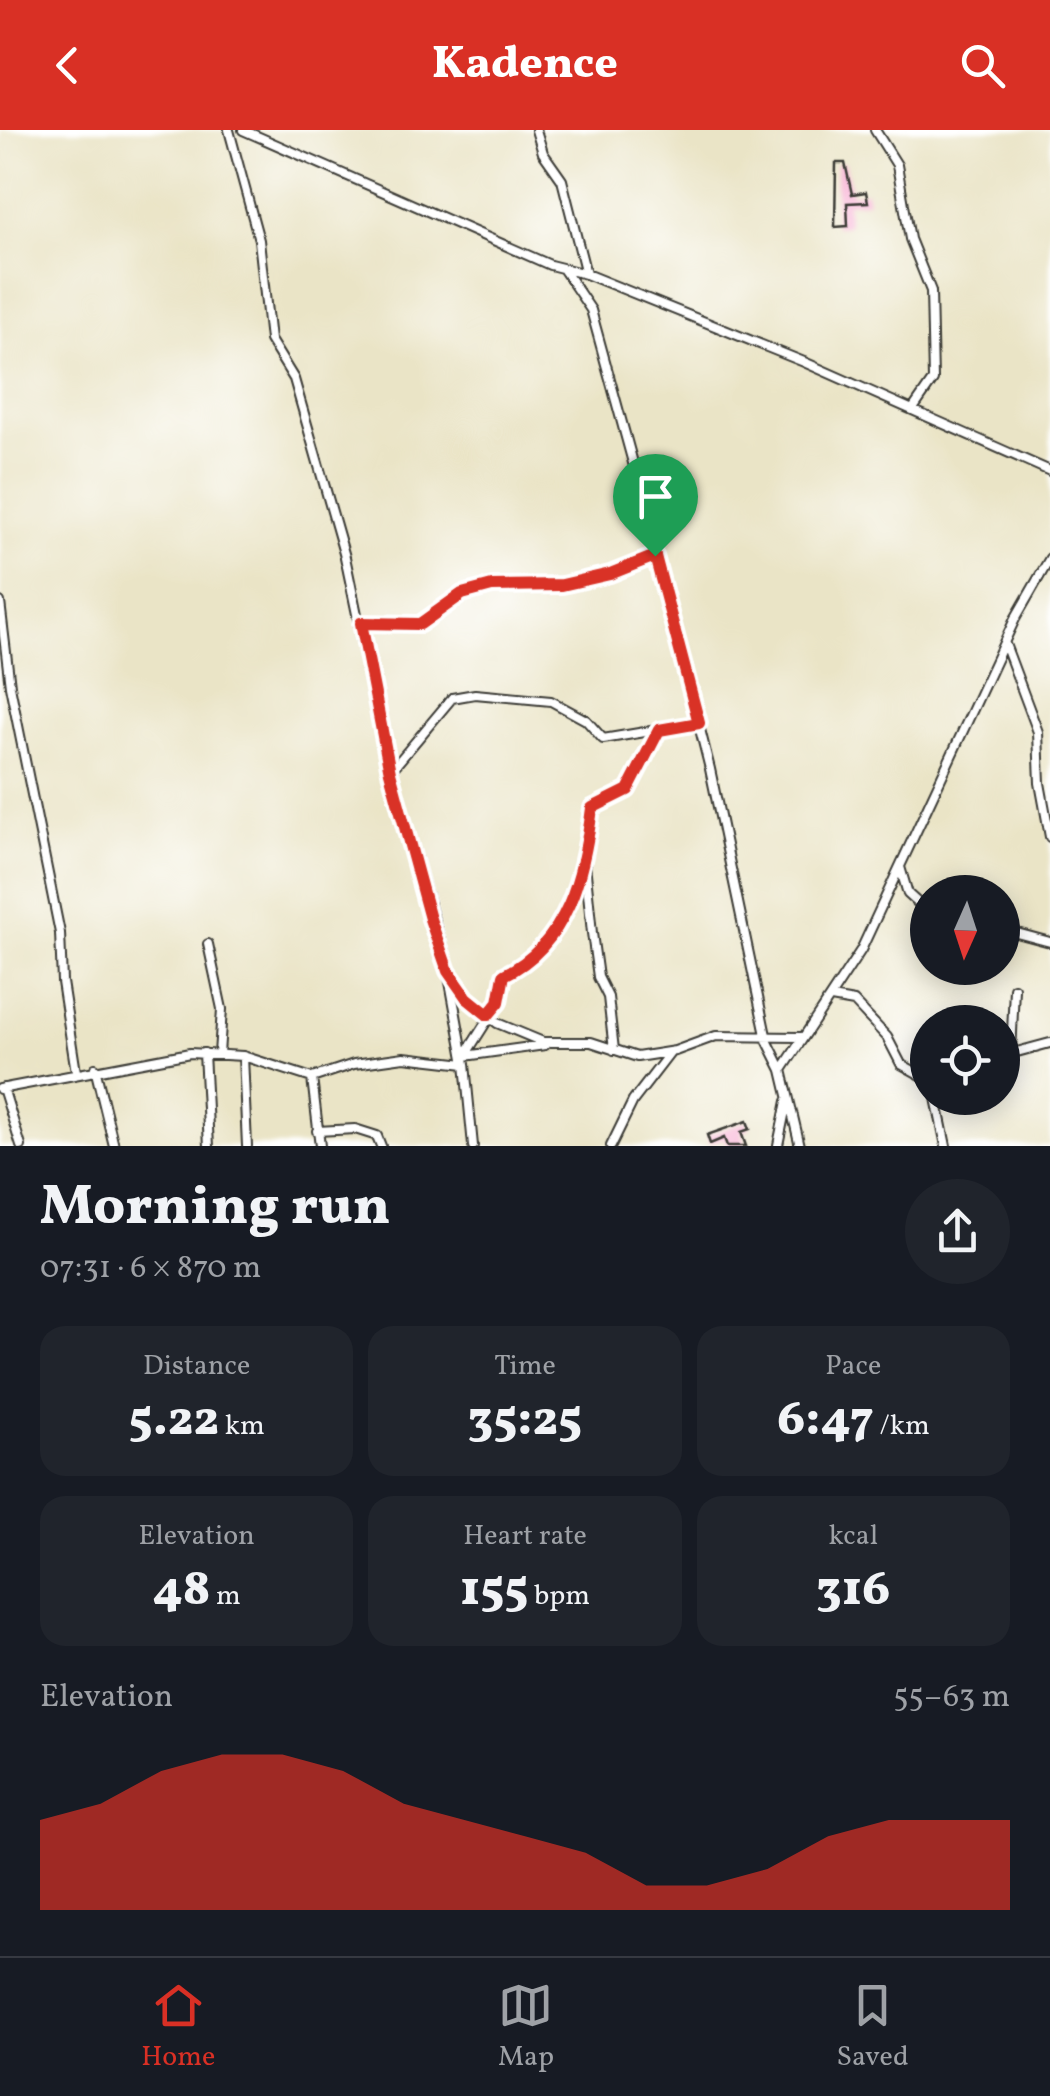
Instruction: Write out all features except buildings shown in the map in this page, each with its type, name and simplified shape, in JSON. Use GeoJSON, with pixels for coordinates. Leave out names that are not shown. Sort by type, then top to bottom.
{"type":"FeatureCollection","features":[{"type":"Feature","properties":{"kind":"street"},"geometry":{"type":"LineString","coordinates":[[229,130],[259,240],[270,340],[299,395],[361,623],[390,772],[448,971],[465,1059],[474,1146]]}},
{"type":"Feature","properties":{"kind":"street"},"geometry":{"type":"LineString","coordinates":[[243,130],[564,270],[586,274],[913,409],[1050,471]]}},
{"type":"Feature","properties":{"kind":"street"},"geometry":{"type":"LineString","coordinates":[[536,130],[543,153],[562,180],[586,274]]}},
{"type":"Feature","properties":{"kind":"street"},"geometry":{"type":"LineString","coordinates":[[874,130],[896,165],[910,239],[931,292],[933,380],[913,409]]}},
{"type":"Feature","properties":{"kind":"street"},"geometry":{"type":"LineString","coordinates":[[564,270],[590,310],[699,723],[766,1040],[782,1070],[788,1094],[798,1141],[778,1146],[788,1094]]}},
{"type":"Feature","properties":{"kind":"street"},"geometry":{"type":"LineString","coordinates":[[361,623],[420,624],[462,594],[492,586],[562,585],[610,574],[655,556]]}},
{"type":"Feature","properties":{"kind":"street"},"geometry":{"type":"LineString","coordinates":[[782,1070],[862,950],[1004,643],[1050,558]]}},
{"type":"Feature","properties":{"kind":"street"},"geometry":{"type":"LineString","coordinates":[[0,602],[10,686],[60,933],[62,982],[76,1072]]}},
{"type":"Feature","properties":{"kind":"street"},"geometry":{"type":"LineString","coordinates":[[1004,643],[1038,732],[1040,783],[1050,837]]}},
{"type":"Feature","properties":{"kind":"street"},"geometry":{"type":"LineString","coordinates":[[390,772],[452,698],[475,694],[551,701],[586,720],[603,739],[699,723]]}},
{"type":"Feature","properties":{"kind":"street"},"geometry":{"type":"LineString","coordinates":[[465,1059],[499,1002],[504,975],[518,968],[556,933],[584,856],[592,808],[628,790],[659,730]]}},
{"type":"Feature","properties":{"kind":"street"},"geometry":{"type":"LineString","coordinates":[[584,856],[598,977],[608,997],[614,1050]]}},
{"type":"Feature","properties":{"kind":"street"},"geometry":{"type":"LineString","coordinates":[[900,867],[910,896]]}},
{"type":"Feature","properties":{"kind":"street"},"geometry":{"type":"LineString","coordinates":[[1020,934],[1050,942]]}},
{"type":"Feature","properties":{"kind":"street"},"geometry":{"type":"LineString","coordinates":[[208,944],[222,1009],[219,1054]]}},
{"type":"Feature","properties":{"kind":"street"},"geometry":{"type":"LineString","coordinates":[[448,971],[467,998],[488,1015],[527,1038],[555,1044]]}},
{"type":"Feature","properties":{"kind":"street"},"geometry":{"type":"LineString","coordinates":[[1012,1005],[1014,988]]}},
{"type":"Feature","properties":{"kind":"street"},"geometry":{"type":"LineString","coordinates":[[831,998],[854,1002],[887,1037],[910,1071]]}},
{"type":"Feature","properties":{"kind":"street"},"geometry":{"type":"LineString","coordinates":[[21,1146],[2,1089],[162,1055],[244,1056],[312,1078],[354,1064],[404,1057],[465,1059],[584,1041],[636,1057],[670,1052],[716,1036],[766,1040],[801,1037]]}},
{"type":"Feature","properties":{"kind":"street"},"geometry":{"type":"LineString","coordinates":[[1020,1052],[1050,1044]]}},
{"type":"Feature","properties":{"kind":"street"},"geometry":{"type":"LineString","coordinates":[[611,1146],[633,1101],[670,1052]]}},
{"type":"Feature","properties":{"kind":"street"},"geometry":{"type":"LineString","coordinates":[[204,1053],[209,1146]]}},
{"type":"Feature","properties":{"kind":"street"},"geometry":{"type":"LineString","coordinates":[[244,1056],[247,1146]]}},
{"type":"Feature","properties":{"kind":"street"},"geometry":{"type":"LineString","coordinates":[[95,1068],[114,1146]]}},
{"type":"Feature","properties":{"kind":"street"},"geometry":{"type":"LineString","coordinates":[[312,1078],[320,1146]]}},
{"type":"Feature","properties":{"kind":"street"},"geometry":{"type":"LineString","coordinates":[[940,1115],[946,1146]]}},
{"type":"Feature","properties":{"kind":"street"},"geometry":{"type":"LineString","coordinates":[[317,1132],[355,1129],[377,1136],[381,1146]]}},
{"type":"Feature","properties":{"kind":"route"},"geometry":{"type":"LineString","coordinates":[[655,556],[699,723],[659,730],[628,790],[592,808],[572,898],[556,933],[518,968],[504,975],[499,1002],[488,1015],[467,998],[448,971],[430,919],[390,772],[361,623],[420,624],[462,594],[492,586],[562,585],[610,574],[655,556]]}}]}
